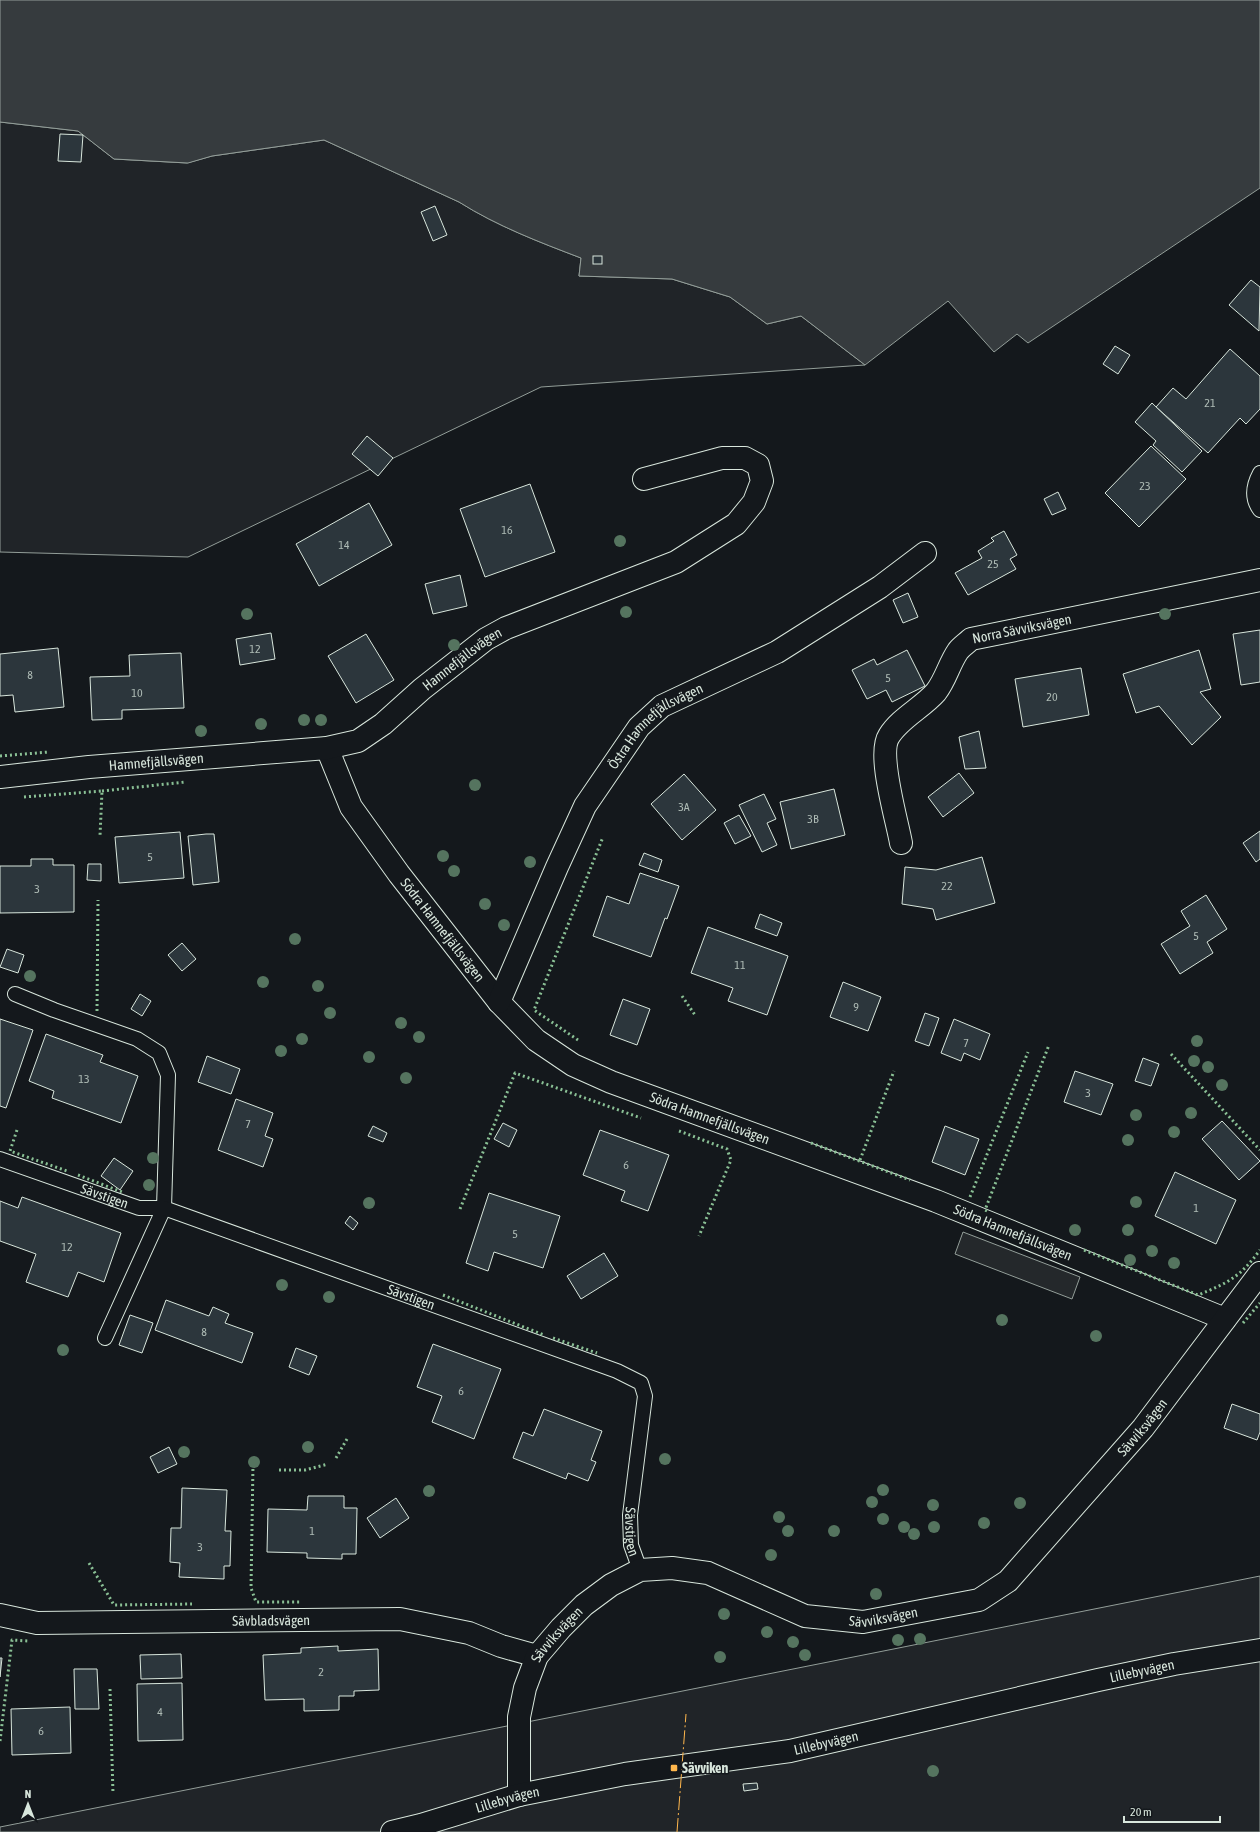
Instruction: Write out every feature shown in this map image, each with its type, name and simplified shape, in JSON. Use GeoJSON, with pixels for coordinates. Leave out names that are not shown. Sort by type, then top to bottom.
{"type":"FeatureCollection","features":[{"type":"Feature","properties":{"kind":"street","name":"Hamnefjällsvägen"},"geometry":{"type":"LineString","coordinates":[[0,777],[89,767],[327,748],[358,740],[383,724],[422,689],[486,639],[506,628],[676,562],[736,524],[754,502],[762,481],[758,465],[745,458],[722,458],[644,479]]}},
{"type":"Feature","properties":{"kind":"street","name":"Östra Hamnefjällsvägen"},"geometry":{"type":"LineString","coordinates":[[499,1002],[585,806],[639,727],[662,706],[776,652],[880,587],[925,553]]}},
{"type":"Feature","properties":{"kind":"street","name":"Norra Sävviksvägen"},"geometry":{"type":"LineString","coordinates":[[901,843],[885,766],[885,745],[889,736],[896,727],[935,692],[944,681],[958,651],[972,639],[1260,580]]}},
{"type":"Feature","properties":{"kind":"street","name":"Södra Hamnefjällsvägen"},"geometry":{"type":"LineString","coordinates":[[327,748],[351,807],[399,874],[499,1002],[536,1040],[573,1065],[611,1082],[936,1201],[1225,1319]]}},
{"type":"Feature","properties":{"kind":"street","name":"Sävviksvägen"},"geometry":{"type":"LineString","coordinates":[[519,1795],[519,1717],[525,1688],[537,1656],[561,1628],[584,1606],[611,1585],[640,1570],[672,1568],[708,1573],[805,1616],[863,1622],[979,1600],[1008,1581],[1143,1428],[1260,1273]]}},
{"type":"Feature","properties":{"kind":"street","name":"Sävbladsvägen"},"geometry":{"type":"LineString","coordinates":[[0,1615],[37,1623],[400,1619],[469,1633],[501,1646],[537,1656]]}},
{"type":"Feature","properties":{"kind":"street","name":"Lillebyvägen"},"geometry":{"type":"LineString","coordinates":[[392,1832],[421,1826],[519,1795],[625,1774],[790,1751],[1098,1680],[1174,1664],[1260,1650]]}},
{"type":"Feature","properties":{"kind":"lane"},"geometry":{"type":"LineString","coordinates":[[1260,473],[1254,485],[1254,503],[1260,510]]}},
{"type":"Feature","properties":{"kind":"lane"},"geometry":{"type":"LineString","coordinates":[[15,994],[54,1010],[137,1039],[160,1053],[168,1075],[164,1208],[105,1338]]}},
{"type":"Feature","properties":{"kind":"lane","name":"Sävstigen"},"geometry":{"type":"LineString","coordinates":[[0,1159],[140,1208],[164,1208],[617,1371],[641,1383],[645,1396],[630,1515],[631,1545],[640,1570]]}},
{"type":"Feature","properties":{"kind":"shaded area"},"geometry":{"type":"Polygon","coordinates":[[[0,0],[1260,0],[1260,188],[1028,343],[1017,334],[994,352],[948,301],[865,365],[801,316],[767,324],[730,297],[672,279],[579,276],[581,258],[503,226],[459,202],[324,140],[212,156],[188,163],[114,159],[78,131],[0,122],[0,0]]]}},
{"type":"Feature","properties":{"kind":"shaded area"},"geometry":{"type":"Polygon","coordinates":[[[0,122],[78,131],[114,159],[187,163],[212,156],[324,140],[459,202],[503,226],[581,258],[579,276],[672,279],[730,297],[767,324],[801,316],[865,365],[541,387],[188,557],[0,552],[0,122]]]}},
{"type":"Feature","properties":{"kind":"shaded area"},"geometry":{"type":"Polygon","coordinates":[[[963,1232],[1080,1277],[1072,1299],[955,1254],[963,1232]]]}},
{"type":"Feature","properties":{"kind":"shaded area"},"geometry":{"type":"Polygon","coordinates":[[[1260,1576],[1260,1832],[0,1832],[0,1827],[1260,1576]]]}},
{"type":"Feature","properties":{"kind":"building"},"geometry":{"type":"Polygon","coordinates":[[[60,134],[83,135],[81,162],[58,161],[60,134]]]}},
{"type":"Feature","properties":{"kind":"building"},"geometry":{"type":"Polygon","coordinates":[[[435,206],[447,235],[433,241],[421,212],[435,206]]]}},
{"type":"Feature","properties":{"kind":"building"},"geometry":{"type":"Polygon","coordinates":[[[593,256],[602,256],[602,264],[593,264],[593,256]]]}},
{"type":"Feature","properties":{"kind":"building"},"geometry":{"type":"Polygon","coordinates":[[[1251,280],[1260,287],[1259,331],[1229,305],[1251,280]]]}},
{"type":"Feature","properties":{"kind":"building"},"geometry":{"type":"Polygon","coordinates":[[[1115,346],[1130,355],[1118,374],[1103,364],[1115,346]]]}},
{"type":"Feature","properties":{"kind":"building"},"geometry":{"type":"Polygon","coordinates":[[[1230,349],[1260,376],[1260,409],[1246,424],[1240,418],[1208,453],[1156,407],[1173,388],[1186,399],[1230,349]]]}},
{"type":"Feature","properties":{"kind":"building"},"geometry":{"type":"Polygon","coordinates":[[[1152,403],[1202,451],[1182,472],[1153,445],[1156,441],[1135,422],[1152,403]]]}},
{"type":"Feature","properties":{"kind":"building"},"geometry":{"type":"Polygon","coordinates":[[[367,436],[393,458],[378,476],[352,454],[367,436]]]}},
{"type":"Feature","properties":{"kind":"building"},"geometry":{"type":"Polygon","coordinates":[[[1151,446],[1186,479],[1139,527],[1105,493],[1151,446]]]}},
{"type":"Feature","properties":{"kind":"building"},"geometry":{"type":"Polygon","coordinates":[[[530,484],[555,552],[485,577],[460,509],[530,484]]]}},
{"type":"Feature","properties":{"kind":"building"},"geometry":{"type":"Polygon","coordinates":[[[1058,492],[1066,509],[1052,515],[1044,499],[1058,492]]]}},
{"type":"Feature","properties":{"kind":"building"},"geometry":{"type":"Polygon","coordinates":[[[369,503],[392,545],[319,586],[296,544],[369,503]]]}},
{"type":"Feature","properties":{"kind":"building"},"geometry":{"type":"Polygon","coordinates":[[[1004,531],[1017,555],[1010,559],[1016,569],[968,595],[955,573],[982,558],[978,551],[994,541],[991,538],[1004,531]]]}},
{"type":"Feature","properties":{"kind":"building"},"geometry":{"type":"Polygon","coordinates":[[[460,575],[467,606],[433,614],[425,584],[460,575]]]}},
{"type":"Feature","properties":{"kind":"building"},"geometry":{"type":"Polygon","coordinates":[[[908,593],[918,617],[903,623],[893,600],[908,593]]]}},
{"type":"Feature","properties":{"kind":"building"},"geometry":{"type":"Polygon","coordinates":[[[1260,630],[1260,682],[1241,685],[1233,634],[1260,630]]]}},
{"type":"Feature","properties":{"kind":"building"},"geometry":{"type":"Polygon","coordinates":[[[271,633],[275,659],[240,665],[236,639],[271,633]]]}},
{"type":"Feature","properties":{"kind":"building"},"geometry":{"type":"Polygon","coordinates":[[[366,634],[394,680],[356,703],[328,656],[366,634]]]}},
{"type":"Feature","properties":{"kind":"building"},"geometry":{"type":"Polygon","coordinates":[[[58,648],[64,707],[15,712],[13,695],[0,696],[0,654],[58,648]]]}},
{"type":"Feature","properties":{"kind":"building"},"geometry":{"type":"Polygon","coordinates":[[[907,650],[925,686],[892,702],[886,690],[867,699],[852,670],[874,659],[877,665],[907,650]]]}},
{"type":"Feature","properties":{"kind":"building"},"geometry":{"type":"Polygon","coordinates":[[[1199,650],[1211,689],[1200,692],[1221,717],[1192,745],[1159,706],[1136,713],[1123,674],[1199,650]]]}},
{"type":"Feature","properties":{"kind":"building"},"geometry":{"type":"Polygon","coordinates":[[[181,653],[184,708],[122,710],[122,719],[92,720],[90,677],[130,676],[129,655],[181,653]]]}},
{"type":"Feature","properties":{"kind":"building"},"geometry":{"type":"Polygon","coordinates":[[[1081,668],[1089,715],[1023,727],[1015,679],[1081,668]]]}},
{"type":"Feature","properties":{"kind":"building"},"geometry":{"type":"Polygon","coordinates":[[[979,731],[986,768],[965,769],[959,737],[979,731]]]}},
{"type":"Feature","properties":{"kind":"building"},"geometry":{"type":"Polygon","coordinates":[[[959,773],[974,793],[943,817],[928,797],[959,773]]]}},
{"type":"Feature","properties":{"kind":"building"},"geometry":{"type":"Polygon","coordinates":[[[684,774],[716,810],[682,840],[651,804],[684,774]]]}},
{"type":"Feature","properties":{"kind":"building"},"geometry":{"type":"Polygon","coordinates":[[[834,789],[845,835],[791,849],[780,802],[834,789]]]}},
{"type":"Feature","properties":{"kind":"building"},"geometry":{"type":"Polygon","coordinates":[[[764,794],[776,819],[767,823],[777,845],[762,852],[739,805],[764,794]]]}},
{"type":"Feature","properties":{"kind":"building"},"geometry":{"type":"Polygon","coordinates":[[[739,815],[751,836],[735,844],[724,823],[739,815]]]}},
{"type":"Feature","properties":{"kind":"building"},"geometry":{"type":"Polygon","coordinates":[[[1260,831],[1260,859],[1256,862],[1243,843],[1260,831]]]}},
{"type":"Feature","properties":{"kind":"building"},"geometry":{"type":"Polygon","coordinates":[[[180,832],[184,878],[119,883],[115,837],[180,832]]]}},
{"type":"Feature","properties":{"kind":"building"},"geometry":{"type":"Polygon","coordinates":[[[214,834],[219,882],[193,885],[188,836],[214,834]]]}},
{"type":"Feature","properties":{"kind":"building"},"geometry":{"type":"Polygon","coordinates":[[[644,853],[662,860],[658,872],[639,865],[644,853]]]}},
{"type":"Feature","properties":{"kind":"building"},"geometry":{"type":"Polygon","coordinates":[[[982,857],[995,903],[936,920],[933,909],[902,904],[905,867],[936,870],[982,857]]]}},
{"type":"Feature","properties":{"kind":"building"},"geometry":{"type":"Polygon","coordinates":[[[31,859],[53,859],[53,865],[74,865],[74,912],[0,913],[0,866],[31,866],[31,859]]]}},
{"type":"Feature","properties":{"kind":"building"},"geometry":{"type":"Polygon","coordinates":[[[88,864],[101,864],[101,881],[87,880],[88,864]]]}},
{"type":"Feature","properties":{"kind":"building"},"geometry":{"type":"Polygon","coordinates":[[[640,873],[679,886],[667,919],[665,918],[651,957],[593,936],[607,896],[629,904],[640,873]]]}},
{"type":"Feature","properties":{"kind":"building"},"geometry":{"type":"Polygon","coordinates":[[[1206,895],[1227,929],[1207,942],[1213,953],[1180,974],[1161,944],[1190,926],[1181,911],[1206,895]]]}},
{"type":"Feature","properties":{"kind":"building"},"geometry":{"type":"Polygon","coordinates":[[[760,914],[782,923],[777,936],[755,928],[760,914]]]}},
{"type":"Feature","properties":{"kind":"building"},"geometry":{"type":"Polygon","coordinates":[[[708,927],[788,956],[767,1015],[728,1001],[733,988],[691,973],[708,927]]]}},
{"type":"Feature","properties":{"kind":"building"},"geometry":{"type":"Polygon","coordinates":[[[182,943],[196,959],[182,971],[168,955],[182,943]]]}},
{"type":"Feature","properties":{"kind":"building"},"geometry":{"type":"Polygon","coordinates":[[[7,949],[24,955],[18,973],[0,967],[7,949]]]}},
{"type":"Feature","properties":{"kind":"building"},"geometry":{"type":"Polygon","coordinates":[[[843,982],[881,997],[868,1031],[830,1017],[843,982]]]}},
{"type":"Feature","properties":{"kind":"building"},"geometry":{"type":"Polygon","coordinates":[[[140,994],[151,1001],[142,1016],[131,1009],[140,994]]]}},
{"type":"Feature","properties":{"kind":"building"},"geometry":{"type":"Polygon","coordinates":[[[623,999],[650,1009],[637,1045],[610,1035],[623,999]]]}},
{"type":"Feature","properties":{"kind":"building"},"geometry":{"type":"Polygon","coordinates":[[[925,1013],[939,1018],[929,1046],[915,1041],[925,1013]]]}},
{"type":"Feature","properties":{"kind":"building"},"geometry":{"type":"Polygon","coordinates":[[[0,1019],[33,1030],[6,1108],[0,1106],[0,1019]]]}},
{"type":"Feature","properties":{"kind":"building"},"geometry":{"type":"Polygon","coordinates":[[[954,1019],[990,1034],[980,1060],[964,1053],[961,1061],[941,1053],[954,1019]]]}},
{"type":"Feature","properties":{"kind":"building"},"geometry":{"type":"Polygon","coordinates":[[[46,1034],[103,1055],[100,1062],[138,1076],[121,1123],[52,1098],[54,1091],[29,1081],[46,1034]]]}},
{"type":"Feature","properties":{"kind":"building"},"geometry":{"type":"Polygon","coordinates":[[[207,1056],[240,1069],[231,1094],[198,1082],[207,1056]]]}},
{"type":"Feature","properties":{"kind":"building"},"geometry":{"type":"Polygon","coordinates":[[[1143,1058],[1159,1064],[1151,1086],[1135,1081],[1143,1058]]]}},
{"type":"Feature","properties":{"kind":"building"},"geometry":{"type":"Polygon","coordinates":[[[1075,1071],[1113,1084],[1101,1115],[1064,1102],[1075,1071]]]}},
{"type":"Feature","properties":{"kind":"building"},"geometry":{"type":"Polygon","coordinates":[[[236,1099],[273,1113],[265,1136],[273,1139],[263,1167],[218,1150],[236,1099]]]}},
{"type":"Feature","properties":{"kind":"building"},"geometry":{"type":"Polygon","coordinates":[[[1222,1121],[1260,1161],[1239,1180],[1202,1139],[1222,1121]]]}},
{"type":"Feature","properties":{"kind":"building"},"geometry":{"type":"Polygon","coordinates":[[[503,1123],[517,1130],[509,1147],[494,1139],[503,1123]]]}},
{"type":"Feature","properties":{"kind":"building"},"geometry":{"type":"Polygon","coordinates":[[[373,1126],[387,1133],[383,1142],[368,1136],[373,1126]]]}},
{"type":"Feature","properties":{"kind":"building"},"geometry":{"type":"Polygon","coordinates":[[[945,1126],[979,1139],[965,1175],[932,1162],[945,1126]]]}},
{"type":"Feature","properties":{"kind":"building"},"geometry":{"type":"Polygon","coordinates":[[[600,1130],[669,1155],[648,1211],[621,1201],[625,1191],[583,1175],[600,1130]]]}},
{"type":"Feature","properties":{"kind":"building"},"geometry":{"type":"Polygon","coordinates":[[[114,1158],[133,1171],[120,1190],[101,1176],[114,1158]]]}},
{"type":"Feature","properties":{"kind":"building"},"geometry":{"type":"Polygon","coordinates":[[[1175,1172],[1236,1200],[1216,1244],[1155,1216],[1175,1172]]]}},
{"type":"Feature","properties":{"kind":"building"},"geometry":{"type":"Polygon","coordinates":[[[489,1193],[560,1216],[543,1268],[494,1252],[488,1271],[466,1263],[489,1193]]]}},
{"type":"Feature","properties":{"kind":"building"},"geometry":{"type":"Polygon","coordinates":[[[22,1197],[121,1233],[104,1282],[78,1272],[68,1297],[26,1282],[36,1254],[0,1241],[0,1201],[18,1208],[22,1197]]]}},
{"type":"Feature","properties":{"kind":"building"},"geometry":{"type":"Polygon","coordinates":[[[350,1216],[358,1223],[353,1230],[345,1223],[350,1216]]]}},
{"type":"Feature","properties":{"kind":"building"},"geometry":{"type":"Polygon","coordinates":[[[604,1253],[618,1276],[581,1299],[567,1276],[604,1253]]]}},
{"type":"Feature","properties":{"kind":"building"},"geometry":{"type":"Polygon","coordinates":[[[166,1300],[209,1316],[213,1307],[229,1314],[225,1323],[253,1333],[242,1363],[155,1330],[166,1300]]]}},
{"type":"Feature","properties":{"kind":"building"},"geometry":{"type":"Polygon","coordinates":[[[130,1315],[153,1323],[142,1353],[119,1345],[130,1315]]]}},
{"type":"Feature","properties":{"kind":"building"},"geometry":{"type":"Polygon","coordinates":[[[433,1344],[501,1369],[474,1439],[432,1422],[442,1396],[417,1387],[433,1344]]]}},
{"type":"Feature","properties":{"kind":"building"},"geometry":{"type":"Polygon","coordinates":[[[296,1348],[317,1356],[309,1375],[289,1367],[296,1348]]]}},
{"type":"Feature","properties":{"kind":"building"},"geometry":{"type":"Polygon","coordinates":[[[1232,1404],[1260,1414],[1260,1432],[1257,1440],[1224,1428],[1232,1404]]]}},
{"type":"Feature","properties":{"kind":"building"},"geometry":{"type":"Polygon","coordinates":[[[544,1409],[602,1431],[591,1460],[596,1462],[588,1481],[568,1473],[566,1479],[513,1458],[523,1432],[533,1436],[544,1409]]]}},
{"type":"Feature","properties":{"kind":"building"},"geometry":{"type":"Polygon","coordinates":[[[169,1447],[177,1464],[158,1473],[150,1457],[169,1447]]]}},
{"type":"Feature","properties":{"kind":"building"},"geometry":{"type":"Polygon","coordinates":[[[182,1488],[227,1490],[225,1531],[231,1531],[230,1566],[224,1566],[224,1579],[179,1577],[180,1563],[170,1562],[171,1528],[181,1528],[182,1488]]]}},
{"type":"Feature","properties":{"kind":"building"},"geometry":{"type":"Polygon","coordinates":[[[308,1496],[344,1496],[344,1508],[357,1508],[356,1554],[342,1554],[342,1559],[307,1558],[307,1553],[267,1552],[268,1509],[307,1510],[308,1496]]]}},
{"type":"Feature","properties":{"kind":"building"},"geometry":{"type":"Polygon","coordinates":[[[396,1498],[409,1518],[380,1538],[367,1518],[396,1498]]]}},
{"type":"Feature","properties":{"kind":"building"},"geometry":{"type":"Polygon","coordinates":[[[338,1646],[338,1651],[378,1649],[379,1690],[354,1691],[354,1696],[339,1696],[339,1710],[304,1711],[304,1699],[265,1700],[263,1655],[301,1653],[301,1648],[338,1646]]]}},
{"type":"Feature","properties":{"kind":"building"},"geometry":{"type":"Polygon","coordinates":[[[181,1654],[182,1678],[141,1679],[140,1655],[181,1654]]]}},
{"type":"Feature","properties":{"kind":"building"},"geometry":{"type":"Polygon","coordinates":[[[0,1658],[2,1658],[0,1677],[0,1658]]]}},
{"type":"Feature","properties":{"kind":"building"},"geometry":{"type":"Polygon","coordinates":[[[74,1669],[97,1669],[99,1709],[75,1709],[74,1669]]]}},
{"type":"Feature","properties":{"kind":"building"},"geometry":{"type":"Polygon","coordinates":[[[182,1683],[183,1740],[138,1741],[137,1684],[182,1683]]]}},
{"type":"Feature","properties":{"kind":"building"},"geometry":{"type":"Polygon","coordinates":[[[70,1707],[71,1753],[12,1755],[11,1709],[70,1707]]]}},
{"type":"Feature","properties":{"kind":"building"},"geometry":{"type":"Polygon","coordinates":[[[757,1783],[758,1789],[744,1791],[743,1784],[757,1783]]]}},
{"type":"Feature","properties":{"kind":"hedge"},"geometry":{"type":"LineString","coordinates":[[0,756],[49,752]]}},
{"type":"Feature","properties":{"kind":"hedge"},"geometry":{"type":"LineString","coordinates":[[102,791],[185,782]]}},
{"type":"Feature","properties":{"kind":"hedge"},"geometry":{"type":"LineString","coordinates":[[24,797],[102,791],[100,836]]}},
{"type":"Feature","properties":{"kind":"hedge"},"geometry":{"type":"LineString","coordinates":[[578,1040],[534,1010],[603,837]]}},
{"type":"Feature","properties":{"kind":"hedge"},"geometry":{"type":"LineString","coordinates":[[97,1011],[98,900]]}},
{"type":"Feature","properties":{"kind":"hedge"},"geometry":{"type":"LineString","coordinates":[[682,996],[695,1015]]}},
{"type":"Feature","properties":{"kind":"hedge"},"geometry":{"type":"LineString","coordinates":[[987,1211],[985,1210],[1049,1045]]}},
{"type":"Feature","properties":{"kind":"hedge"},"geometry":{"type":"LineString","coordinates":[[970,1197],[1028,1052]]}},
{"type":"Feature","properties":{"kind":"hedge"},"geometry":{"type":"LineString","coordinates":[[1171,1054],[1260,1150]]}},
{"type":"Feature","properties":{"kind":"hedge"},"geometry":{"type":"LineString","coordinates":[[860,1160],[894,1071]]}},
{"type":"Feature","properties":{"kind":"hedge"},"geometry":{"type":"LineString","coordinates":[[460,1209],[515,1073],[641,1118]]}},
{"type":"Feature","properties":{"kind":"hedge"},"geometry":{"type":"LineString","coordinates":[[17,1130],[10,1151],[67,1171]]}},
{"type":"Feature","properties":{"kind":"hedge"},"geometry":{"type":"LineString","coordinates":[[679,1131],[727,1149],[731,1160],[699,1236]]}},
{"type":"Feature","properties":{"kind":"hedge"},"geometry":{"type":"LineString","coordinates":[[811,1143],[910,1180]]}},
{"type":"Feature","properties":{"kind":"hedge"},"geometry":{"type":"LineString","coordinates":[[78,1175],[122,1192]]}},
{"type":"Feature","properties":{"kind":"hedge"},"geometry":{"type":"LineString","coordinates":[[1084,1250],[1198,1295],[1226,1283],[1240,1273],[1260,1250]]}},
{"type":"Feature","properties":{"kind":"hedge"},"geometry":{"type":"LineString","coordinates":[[443,1295],[544,1335]]}},
{"type":"Feature","properties":{"kind":"hedge"},"geometry":{"type":"LineString","coordinates":[[1243,1323],[1260,1303]]}},
{"type":"Feature","properties":{"kind":"hedge"},"geometry":{"type":"LineString","coordinates":[[553,1338],[597,1353]]}},
{"type":"Feature","properties":{"kind":"hedge"},"geometry":{"type":"LineString","coordinates":[[336,1458],[347,1439]]}},
{"type":"Feature","properties":{"kind":"hedge"},"geometry":{"type":"LineString","coordinates":[[253,1464],[251,1588],[256,1602],[300,1602]]}},
{"type":"Feature","properties":{"kind":"hedge"},"geometry":{"type":"LineString","coordinates":[[279,1470],[305,1470],[328,1464]]}},
{"type":"Feature","properties":{"kind":"hedge"},"geometry":{"type":"LineString","coordinates":[[89,1563],[114,1605],[192,1604]]}},
{"type":"Feature","properties":{"kind":"hedge"},"geometry":{"type":"LineString","coordinates":[[0,1741],[12,1640],[28,1641]]}},
{"type":"Feature","properties":{"kind":"hedge"},"geometry":{"type":"LineString","coordinates":[[110,1689],[113,1794]]}},
{"type":"Feature","properties":{"kind":"power"},"geometry":{"type":"LineString","coordinates":[[677,1832],[686,1714]]}},
{"type":"Feature","properties":{"kind":"place","name":"Sävviken"},"geometry":{"type":"Point","coordinates":[674,1768]}}]}
